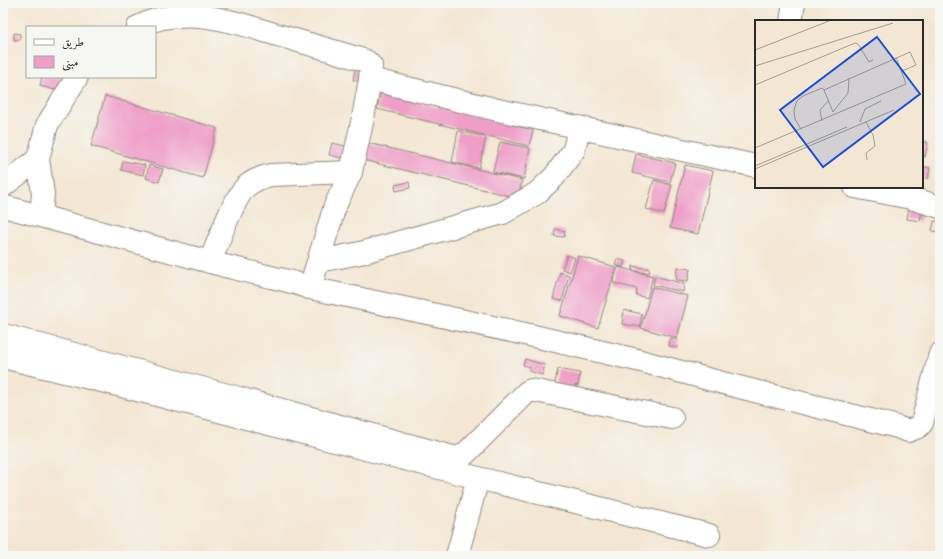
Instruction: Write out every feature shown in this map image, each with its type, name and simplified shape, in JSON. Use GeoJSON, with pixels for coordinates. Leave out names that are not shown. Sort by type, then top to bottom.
{"type":"FeatureCollection","features":[{"type":"Feature","properties":{"kind":"street"},"geometry":{"type":"LineString","coordinates":[[791,20],[794,3]]}},
{"type":"Feature","properties":{"kind":"street"},"geometry":{"type":"LineString","coordinates":[[141,26],[166,18],[188,15],[208,17],[234,22],[366,61],[371,66],[363,118],[351,172],[335,206],[310,288]]}},
{"type":"Feature","properties":{"kind":"street"},"geometry":{"type":"LineString","coordinates":[[40,215],[43,194],[38,159],[47,124],[76,78]]}},
{"type":"Feature","properties":{"kind":"street"},"geometry":{"type":"LineString","coordinates":[[370,79],[755,166]]}},
{"type":"Feature","properties":{"kind":"street"},"geometry":{"type":"LineString","coordinates":[[319,261],[360,253],[503,213],[537,193],[554,177],[574,150],[580,127]]}},
{"type":"Feature","properties":{"kind":"street"},"geometry":{"type":"LineString","coordinates":[[3,186],[38,159]]}},
{"type":"Feature","properties":{"kind":"street"},"geometry":{"type":"LineString","coordinates":[[210,262],[239,194],[247,185],[259,178],[271,176],[351,172]]}},
{"type":"Feature","properties":{"kind":"street"},"geometry":{"type":"LineString","coordinates":[[860,188],[911,198],[940,207]]}},
{"type":"Feature","properties":{"kind":"street"},"geometry":{"type":"LineString","coordinates":[[3,206],[310,288],[525,334],[637,360],[894,426],[908,431],[918,427],[922,422],[940,354]]}},
{"type":"Feature","properties":{"kind":"street"},"geometry":{"type":"LineString","coordinates":[[3,335],[453,457],[464,455],[527,392],[531,390],[672,418]]}},
{"type":"Feature","properties":{"kind":"street"},"geometry":{"type":"LineString","coordinates":[[3,357],[110,383],[478,478],[709,535]]}},
{"type":"Feature","properties":{"kind":"street"},"geometry":{"type":"LineString","coordinates":[[457,556],[478,478]]}},
{"type":"Feature","properties":{"kind":"building"},"geometry":{"type":"Polygon","coordinates":[[[148,3],[153,3],[159,8],[156,13],[146,6],[148,3]]]}},
{"type":"Feature","properties":{"kind":"building"},"geometry":{"type":"Polygon","coordinates":[[[14,33],[20,34],[20,40],[14,40],[14,33]]]}},
{"type":"Feature","properties":{"kind":"building"},"geometry":{"type":"Polygon","coordinates":[[[355,69],[365,70],[364,82],[353,80],[355,69]]]}},
{"type":"Feature","properties":{"kind":"building"},"geometry":{"type":"Polygon","coordinates":[[[42,78],[66,78],[62,92],[40,86],[42,78]]]}},
{"type":"Feature","properties":{"kind":"building"},"geometry":{"type":"Polygon","coordinates":[[[381,93],[533,130],[529,146],[377,109],[381,93]]]}},
{"type":"Feature","properties":{"kind":"building"},"geometry":{"type":"Polygon","coordinates":[[[105,96],[217,128],[203,178],[91,146],[105,96]]]}},
{"type":"Feature","properties":{"kind":"building"},"geometry":{"type":"Polygon","coordinates":[[[458,131],[486,137],[479,168],[452,162],[458,131]]]}},
{"type":"Feature","properties":{"kind":"building"},"geometry":{"type":"Polygon","coordinates":[[[923,141],[928,143],[925,157],[923,156],[923,141]]]}},
{"type":"Feature","properties":{"kind":"building"},"geometry":{"type":"Polygon","coordinates":[[[500,142],[530,148],[524,179],[493,172],[500,142]]]}},
{"type":"Feature","properties":{"kind":"building"},"geometry":{"type":"Polygon","coordinates":[[[332,143],[354,148],[351,160],[329,155],[332,143]]]}},
{"type":"Feature","properties":{"kind":"building"},"geometry":{"type":"Polygon","coordinates":[[[368,143],[522,180],[518,198],[363,160],[368,143]]]}},
{"type":"Feature","properties":{"kind":"building"},"geometry":{"type":"Polygon","coordinates":[[[636,154],[675,163],[670,182],[632,173],[636,154]]]}},
{"type":"Feature","properties":{"kind":"building"},"geometry":{"type":"Polygon","coordinates":[[[123,161],[145,165],[143,175],[121,170],[123,161]]]}},
{"type":"Feature","properties":{"kind":"building"},"geometry":{"type":"Polygon","coordinates":[[[149,165],[163,169],[159,182],[146,178],[149,165]]]}},
{"type":"Feature","properties":{"kind":"building"},"geometry":{"type":"Polygon","coordinates":[[[685,165],[713,171],[698,234],[670,228],[685,165]]]}},
{"type":"Feature","properties":{"kind":"building"},"geometry":{"type":"Polygon","coordinates":[[[923,166],[930,168],[928,179],[923,177],[923,166]]]}},
{"type":"Feature","properties":{"kind":"building"},"geometry":{"type":"Polygon","coordinates":[[[654,180],[672,185],[664,214],[646,209],[654,180]]]}},
{"type":"Feature","properties":{"kind":"building"},"geometry":{"type":"Polygon","coordinates":[[[409,182],[410,188],[396,191],[395,185],[409,182]]]}},
{"type":"Feature","properties":{"kind":"building"},"geometry":{"type":"Polygon","coordinates":[[[909,207],[922,210],[920,221],[907,219],[909,207]]]}},
{"type":"Feature","properties":{"kind":"building"},"geometry":{"type":"Polygon","coordinates":[[[934,221],[940,222],[940,232],[932,231],[934,221]]]}},
{"type":"Feature","properties":{"kind":"building"},"geometry":{"type":"Polygon","coordinates":[[[555,229],[565,231],[564,237],[554,236],[555,229]]]}},
{"type":"Feature","properties":{"kind":"building"},"geometry":{"type":"Polygon","coordinates":[[[567,255],[575,258],[570,272],[562,269],[567,255]]]}},
{"type":"Feature","properties":{"kind":"building"},"geometry":{"type":"Polygon","coordinates":[[[578,256],[616,267],[598,328],[560,316],[578,256]]]}},
{"type":"Feature","properties":{"kind":"building"},"geometry":{"type":"Polygon","coordinates":[[[617,259],[625,261],[623,267],[615,265],[617,259]]]}},
{"type":"Feature","properties":{"kind":"building"},"geometry":{"type":"Polygon","coordinates":[[[633,266],[650,269],[649,273],[632,271],[633,266]]]}},
{"type":"Feature","properties":{"kind":"building"},"geometry":{"type":"Polygon","coordinates":[[[618,267],[653,276],[647,298],[636,295],[637,289],[613,283],[618,267]]]}},
{"type":"Feature","properties":{"kind":"building"},"geometry":{"type":"Polygon","coordinates":[[[677,267],[690,269],[688,281],[676,280],[677,267]]]}},
{"type":"Feature","properties":{"kind":"building"},"geometry":{"type":"Polygon","coordinates":[[[560,272],[569,275],[562,301],[553,299],[560,272]]]}},
{"type":"Feature","properties":{"kind":"building"},"geometry":{"type":"Polygon","coordinates":[[[655,276],[684,284],[683,292],[653,285],[655,276]]]}},
{"type":"Feature","properties":{"kind":"building"},"geometry":{"type":"Polygon","coordinates":[[[652,287],[688,296],[677,338],[641,328],[652,287]]]}},
{"type":"Feature","properties":{"kind":"building"},"geometry":{"type":"Polygon","coordinates":[[[624,310],[642,314],[640,327],[622,324],[624,310]]]}},
{"type":"Feature","properties":{"kind":"building"},"geometry":{"type":"Polygon","coordinates":[[[670,338],[678,340],[677,348],[669,346],[670,338]]]}},
{"type":"Feature","properties":{"kind":"building"},"geometry":{"type":"Polygon","coordinates":[[[525,359],[545,365],[542,375],[529,371],[530,367],[523,365],[525,359]]]}},
{"type":"Feature","properties":{"kind":"building"},"geometry":{"type":"Polygon","coordinates":[[[558,369],[580,373],[578,386],[575,385],[574,391],[554,387],[558,369]]]}}]}
